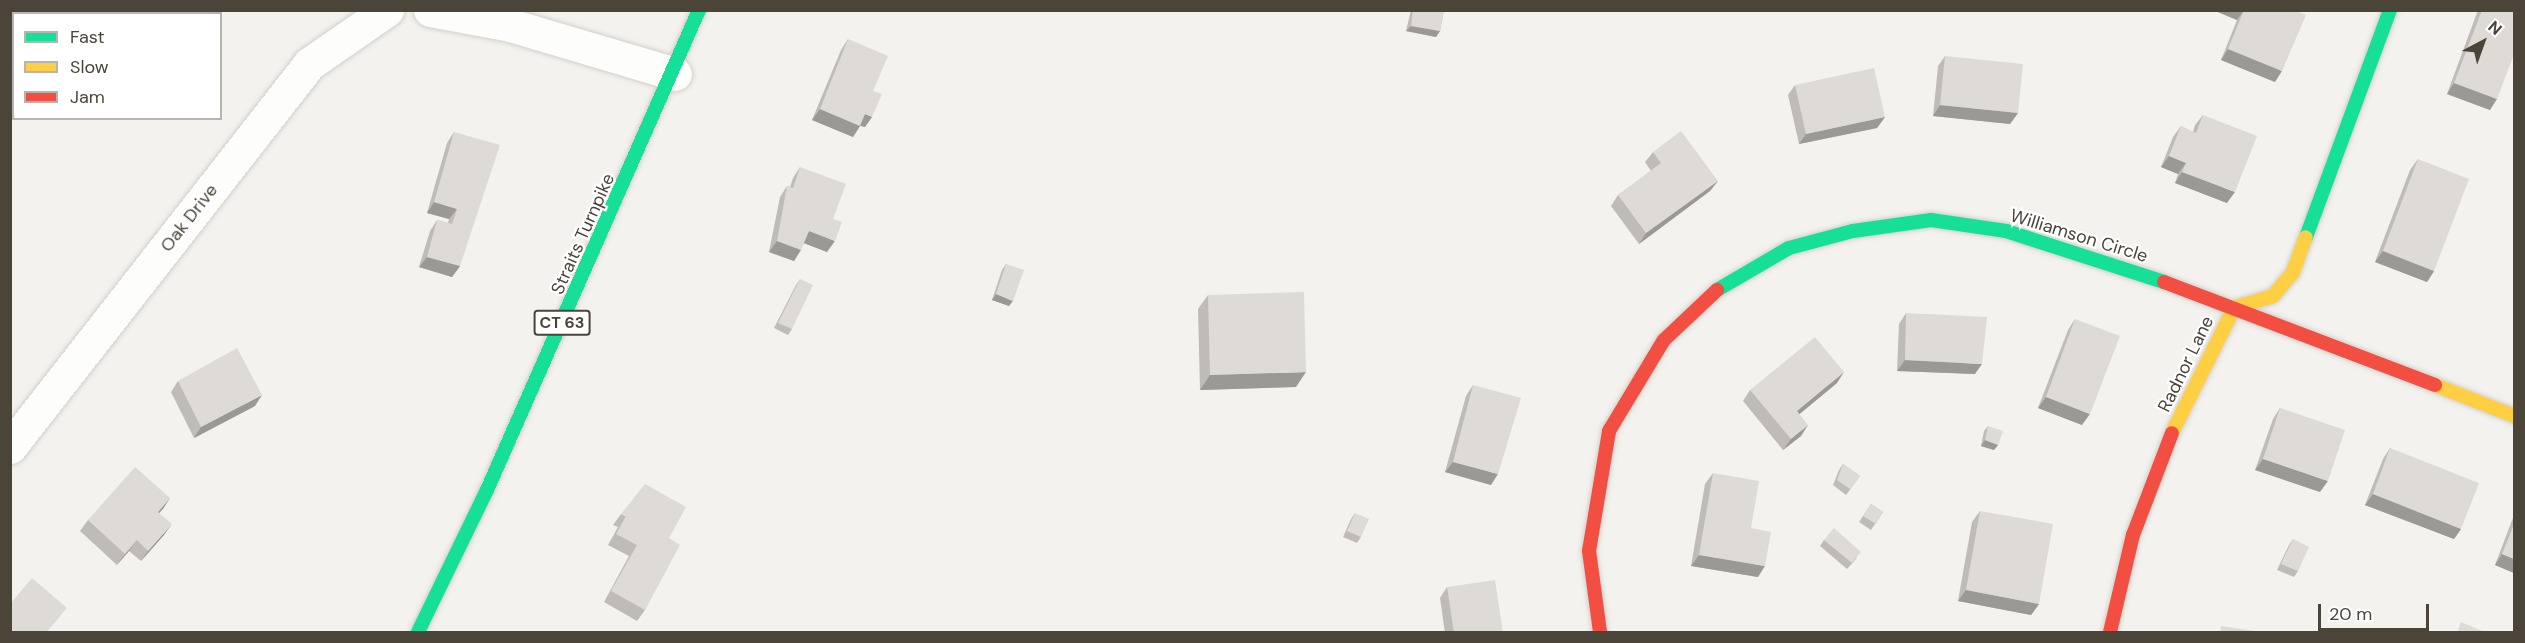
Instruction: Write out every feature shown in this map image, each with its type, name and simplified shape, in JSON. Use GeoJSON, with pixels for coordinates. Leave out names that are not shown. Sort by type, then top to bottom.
{"type":"FeatureCollection","features":[{"type":"Feature","properties":{"kind":"street","name":"Oak Drive"},"geometry":{"type":"LineString","coordinates":[[10,447],[309,64],[387,10]]}},
{"type":"Feature","properties":{"kind":"street"},"geometry":{"type":"LineString","coordinates":[[430,10],[510,25],[675,74]]}},
{"type":"Feature","properties":{"kind":"street","name":"Straits Turnpike"},"geometry":{"type":"LineString","coordinates":[[418,633],[675,74],[699,10]]}},
{"type":"Feature","properties":{"kind":"street","name":"Radnor Lane"},"geometry":{"type":"LineString","coordinates":[[2110,633],[2133,535],[2157,470],[2234,308],[2272,296],[2293,272],[2390,10]]}},
{"type":"Feature","properties":{"kind":"street","name":"Williamson Circle"},"geometry":{"type":"LineString","coordinates":[[1600,633],[1589,551],[1609,431],[1664,340],[1725,283],[1789,248],[1854,231],[1931,220],[2007,231],[2234,308],[2514,416]]}},
{"type":"Feature","properties":{"kind":"building"},"geometry":{"type":"Polygon","coordinates":[[[10,10],[158,10],[158,12],[12,12],[12,20],[10,10]]]}},
{"type":"Feature","properties":{"kind":"building"},"geometry":{"type":"Polygon","coordinates":[[[1413,10],[1444,10],[1440,31],[1411,26],[1413,10]]]}},
{"type":"Feature","properties":{"kind":"building"},"geometry":{"type":"Polygon","coordinates":[[[2244,10],[2294,10],[2306,15],[2282,71],[2228,49],[2244,10]]]}},
{"type":"Feature","properties":{"kind":"building"},"geometry":{"type":"Polygon","coordinates":[[[2482,10],[2514,11],[2514,54],[2497,99],[2454,83],[2482,10]]]}},
{"type":"Feature","properties":{"kind":"building"},"geometry":{"type":"Polygon","coordinates":[[[848,39],[888,56],[873,91],[882,94],[872,117],[865,114],[860,126],[820,109],[848,39]]]}},
{"type":"Feature","properties":{"kind":"building"},"geometry":{"type":"Polygon","coordinates":[[[1945,56],[2023,64],[2018,113],[1940,105],[1945,56]]]}},
{"type":"Feature","properties":{"kind":"building"},"geometry":{"type":"Polygon","coordinates":[[[1874,68],[1885,117],[1806,134],[1795,85],[1874,68]]]}},
{"type":"Feature","properties":{"kind":"building"},"geometry":{"type":"Polygon","coordinates":[[[2203,115],[2257,136],[2235,192],[2182,172],[2186,163],[2169,156],[2181,126],[2196,133],[2203,115]]]}},
{"type":"Feature","properties":{"kind":"building"},"geometry":{"type":"Polygon","coordinates":[[[1681,131],[1718,181],[1646,233],[1618,195],[1661,163],[1653,152],[1681,131]]]}},
{"type":"Feature","properties":{"kind":"building"},"geometry":{"type":"Polygon","coordinates":[[[454,132],[500,145],[460,266],[427,257],[437,220],[452,224],[457,209],[434,202],[454,132]]]}},
{"type":"Feature","properties":{"kind":"building"},"geometry":{"type":"Polygon","coordinates":[[[2418,159],[2469,179],[2434,271],[2383,251],[2418,159]]]}},
{"type":"Feature","properties":{"kind":"building"},"geometry":{"type":"Polygon","coordinates":[[[800,167],[846,184],[833,219],[842,222],[835,241],[809,231],[801,250],[777,241],[787,186],[793,188],[800,167]]]}},
{"type":"Feature","properties":{"kind":"building"},"geometry":{"type":"Polygon","coordinates":[[[1006,264],[1024,270],[1013,301],[996,294],[1006,264]]]}},
{"type":"Feature","properties":{"kind":"building"},"geometry":{"type":"Polygon","coordinates":[[[800,279],[813,285],[792,329],[778,323],[800,279]]]}},
{"type":"Feature","properties":{"kind":"building"},"geometry":{"type":"Polygon","coordinates":[[[1304,292],[1306,372],[1210,375],[1208,295],[1304,292]]]}},
{"type":"Feature","properties":{"kind":"building"},"geometry":{"type":"Polygon","coordinates":[[[1906,313],[1987,317],[1982,364],[1905,360],[1906,313]]]}},
{"type":"Feature","properties":{"kind":"building"},"geometry":{"type":"Polygon","coordinates":[[[2075,319],[2120,336],[2090,414],[2046,397],[2075,319]]]}},
{"type":"Feature","properties":{"kind":"building"},"geometry":{"type":"Polygon","coordinates":[[[1815,337],[1844,372],[1797,411],[1808,425],[1791,439],[1750,390],[1815,337]]]}},
{"type":"Feature","properties":{"kind":"building"},"geometry":{"type":"Polygon","coordinates":[[[237,348],[262,395],[201,427],[178,381],[237,348]]]}},
{"type":"Feature","properties":{"kind":"building"},"geometry":{"type":"Polygon","coordinates":[[[1473,385],[1521,398],[1498,474],[1453,462],[1473,385]]]}},
{"type":"Feature","properties":{"kind":"building"},"geometry":{"type":"Polygon","coordinates":[[[2280,408],[2345,430],[2328,481],[2263,459],[2280,408]]]}},
{"type":"Feature","properties":{"kind":"building"},"geometry":{"type":"Polygon","coordinates":[[[1988,426],[2003,431],[1998,445],[1985,440],[1988,426]]]}},
{"type":"Feature","properties":{"kind":"building"},"geometry":{"type":"Polygon","coordinates":[[[2390,448],[2479,483],[2461,529],[2373,494],[2390,448]]]}},
{"type":"Feature","properties":{"kind":"building"},"geometry":{"type":"Polygon","coordinates":[[[1843,464],[1860,476],[1850,489],[1837,480],[1843,464]]]}},
{"type":"Feature","properties":{"kind":"building"},"geometry":{"type":"Polygon","coordinates":[[[135,467],[170,498],[158,512],[172,524],[148,551],[137,540],[125,554],[88,520],[135,467]]]}},
{"type":"Feature","properties":{"kind":"building"},"geometry":{"type":"Polygon","coordinates":[[[1713,473],[1759,481],[1751,528],[1771,532],[1765,566],[1699,555],[1713,473]]]}},
{"type":"Feature","properties":{"kind":"building"},"geometry":{"type":"Polygon","coordinates":[[[645,484],[686,507],[669,538],[680,545],[645,610],[611,591],[637,545],[616,534],[626,516],[621,514],[645,484]]]}},
{"type":"Feature","properties":{"kind":"building"},"geometry":{"type":"Polygon","coordinates":[[[1871,504],[1883,512],[1876,524],[1863,516],[1871,504]]]}},
{"type":"Feature","properties":{"kind":"building"},"geometry":{"type":"Polygon","coordinates":[[[1980,511],[2053,524],[2039,604],[1966,590],[1980,511]]]}},
{"type":"Feature","properties":{"kind":"building"},"geometry":{"type":"Polygon","coordinates":[[[1355,513],[1369,519],[1361,537],[1347,531],[1355,513]]]}},
{"type":"Feature","properties":{"kind":"building"},"geometry":{"type":"Polygon","coordinates":[[[2514,524],[2514,559],[2502,554],[2514,524]]]}},
{"type":"Feature","properties":{"kind":"building"},"geometry":{"type":"Polygon","coordinates":[[[1834,528],[1861,552],[1852,563],[1824,540],[1834,528]]]}},
{"type":"Feature","properties":{"kind":"building"},"geometry":{"type":"Polygon","coordinates":[[[2293,539],[2309,547],[2298,571],[2281,564],[2293,539]]]}},
{"type":"Feature","properties":{"kind":"building"},"geometry":{"type":"Polygon","coordinates":[[[32,578],[67,608],[46,633],[10,633],[10,604],[32,578]]]}},
{"type":"Feature","properties":{"kind":"building"},"geometry":{"type":"Polygon","coordinates":[[[1495,580],[1503,633],[1454,633],[1447,587],[1495,580]]]}},
{"type":"Feature","properties":{"kind":"building"},"geometry":{"type":"Polygon","coordinates":[[[2461,622],[2482,631],[2481,633],[2457,633],[2461,622]]]}},
{"type":"Feature","properties":{"kind":"building"},"geometry":{"type":"Polygon","coordinates":[[[2221,626],[2268,633],[2220,633],[2221,626]]]}},
{"type":"Feature","properties":{"kind":"traffic: fast"},"geometry":{"type":"LineString","coordinates":[[418,632],[487,490],[699,10]]}},
{"type":"Feature","properties":{"kind":"traffic: fast"},"geometry":{"type":"LineString","coordinates":[[2306,237],[2390,10]]}},
{"type":"Feature","properties":{"kind":"traffic: fast"},"geometry":{"type":"LineString","coordinates":[[1717,290],[1789,248],[1853,231],[1931,220],[2006,231],[2164,282]]}},
{"type":"Feature","properties":{"kind":"traffic: slow"},"geometry":{"type":"LineString","coordinates":[[2172,433],[2234,308],[2273,296],[2293,272],[2306,237]]}},
{"type":"Feature","properties":{"kind":"traffic: slow"},"geometry":{"type":"LineString","coordinates":[[2435,385],[2514,416]]}},
{"type":"Feature","properties":{"kind":"traffic: jam"},"geometry":{"type":"LineString","coordinates":[[2164,282],[2435,385]]}},
{"type":"Feature","properties":{"kind":"traffic: jam"},"geometry":{"type":"LineString","coordinates":[[1600,632],[1589,551],[1609,431],[1664,340],[1717,290]]}},
{"type":"Feature","properties":{"kind":"traffic: jam"},"geometry":{"type":"LineString","coordinates":[[2110,632],[2133,535],[2172,433]]}}]}
